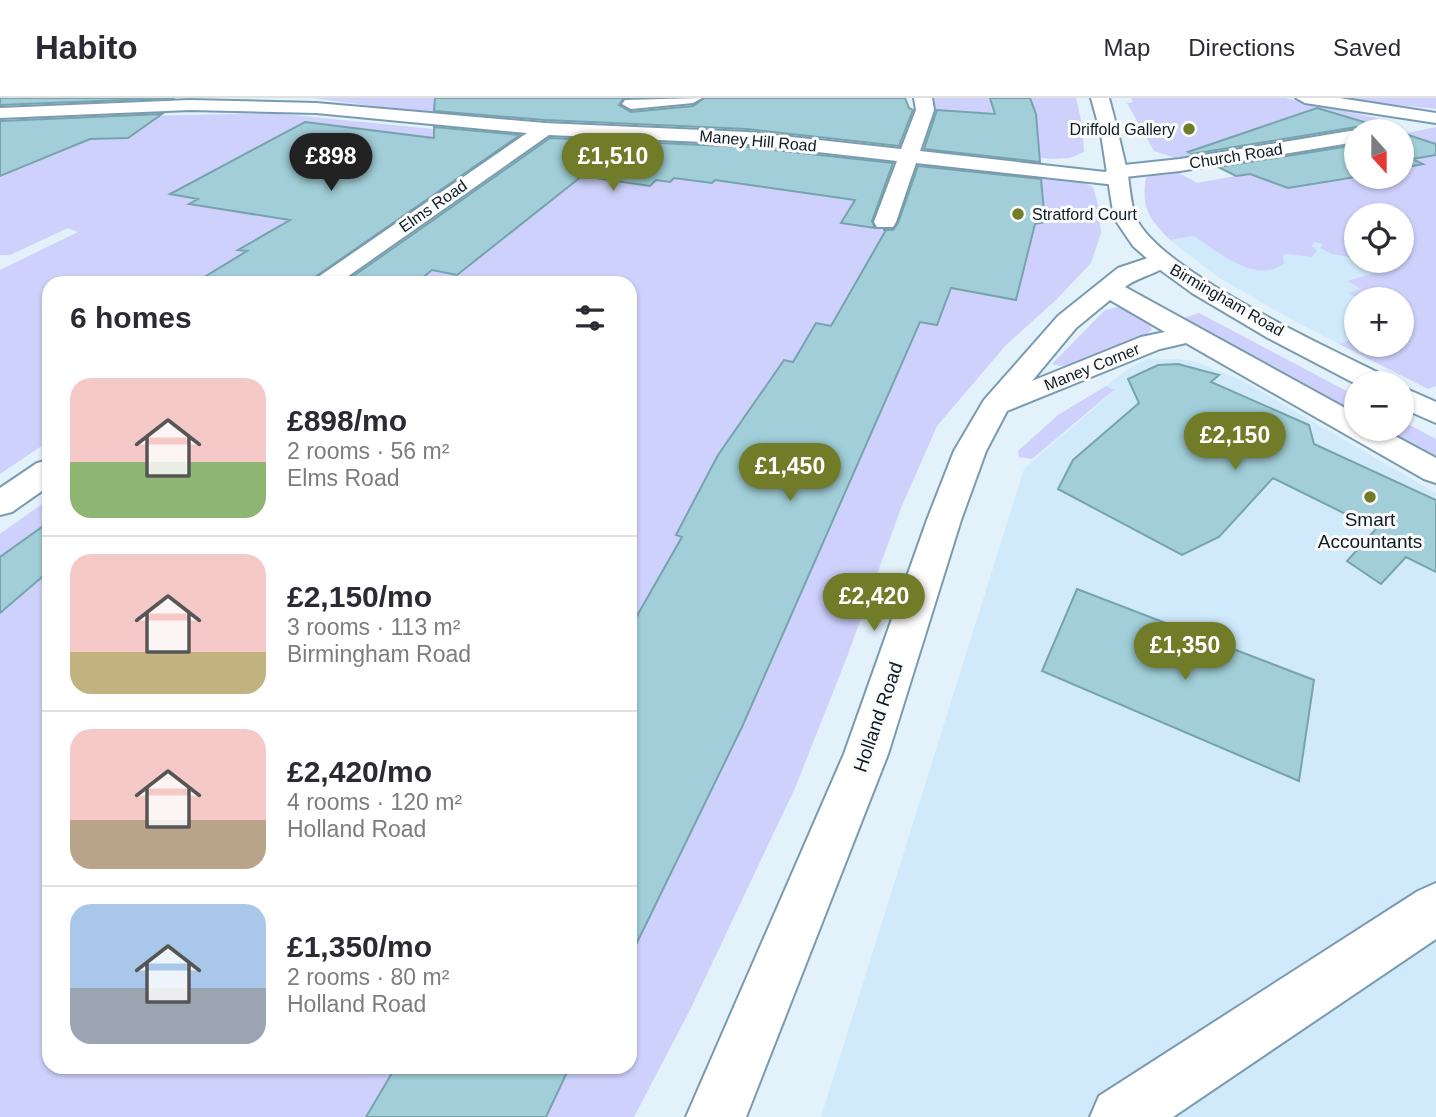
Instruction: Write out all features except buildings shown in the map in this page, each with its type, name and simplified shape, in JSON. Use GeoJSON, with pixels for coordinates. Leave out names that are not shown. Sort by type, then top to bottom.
{"type":"FeatureCollection","features":[{"type":"Feature","properties":{"kind":"street","name":"Maney Hill Road"},"geometry":{"type":"LineString","coordinates":[[249,98],[424,120],[545,129],[747,138],[909,157],[1116,176]]}},
{"type":"Feature","properties":{"kind":"street"},"geometry":{"type":"LineString","coordinates":[[614,131],[631,101],[693,98]]}},
{"type":"Feature","properties":{"kind":"street"},"geometry":{"type":"LineString","coordinates":[[885,222],[925,110],[923,98]]}},
{"type":"Feature","properties":{"kind":"street","name":"Birmingham Road"},"geometry":{"type":"LineString","coordinates":[[1100,98],[1110,134],[1125,218],[1131,230],[1160,261],[1213,295],[1355,371]]}},
{"type":"Feature","properties":{"kind":"street"},"geometry":{"type":"LineString","coordinates":[[1304,98],[1436,118]]}},
{"type":"Feature","properties":{"kind":"street","name":"Maney Hill Road"},"geometry":{"type":"LineString","coordinates":[[0,113],[196,102],[316,108]]}},
{"type":"Feature","properties":{"kind":"street"},"geometry":{"type":"LineString","coordinates":[[24,132],[85,109]]}},
{"type":"Feature","properties":{"kind":"street"},"geometry":{"type":"LineString","coordinates":[[1414,123],[1436,118]]}},
{"type":"Feature","properties":{"kind":"street","name":"Elms Road"},"geometry":{"type":"LineString","coordinates":[[332,276],[545,129]]}},
{"type":"Feature","properties":{"kind":"street","name":"Church Road"},"geometry":{"type":"LineString","coordinates":[[1116,176],[1344,138]]}},
{"type":"Feature","properties":{"kind":"street","name":"Holland Road"},"geometry":{"type":"LineString","coordinates":[[716,1117],[866,754],[944,520],[970,451],[995,406],[1067,322],[1127,273],[1160,261]]}},
{"type":"Feature","properties":{"kind":"street"},"geometry":{"type":"LineString","coordinates":[[1107,288],[1436,472]]}},
{"type":"Feature","properties":{"kind":"street","name":"Maney Corner"},"geometry":{"type":"LineString","coordinates":[[995,406],[1151,343],[1191,334]]}},
{"type":"Feature","properties":{"kind":"street"},"geometry":{"type":"LineString","coordinates":[[1414,402],[1436,414]]}},
{"type":"Feature","properties":{"kind":"street"},"geometry":{"type":"LineString","coordinates":[[0,504],[42,475]]}},
{"type":"Feature","properties":{"kind":"street"},"geometry":{"type":"LineString","coordinates":[[1120,1117],[1436,909]]}},
{"type":"Feature","properties":{"kind":"shaded area"},"geometry":{"type":"Polygon","coordinates":[[[311,98],[619,98],[602,121],[456,115],[311,98]]]}},
{"type":"Feature","properties":{"kind":"shaded area"},"geometry":{"type":"Polygon","coordinates":[[[932,98],[1076,98],[1082,124],[1084,152],[1070,158],[1052,159],[928,146],[924,143],[932,114],[932,98]]]}},
{"type":"Feature","properties":{"kind":"shaded area"},"geometry":{"type":"Polygon","coordinates":[[[1131,98],[1285,98],[1381,119],[1344,119],[1344,135],[1321,140],[1175,158],[1154,151],[1127,103],[1133,102],[1131,98]]]}},
{"type":"Feature","properties":{"kind":"shaded area"},"geometry":{"type":"Polygon","coordinates":[[[1332,98],[1436,98],[1436,109],[1332,98]]]}},
{"type":"Feature","properties":{"kind":"shaded area"},"geometry":{"type":"Polygon","coordinates":[[[273,113],[473,133],[293,276],[42,276],[42,446],[0,474],[0,270],[78,232],[68,228],[10,255],[0,255],[0,151],[94,117],[273,113]]]}},
{"type":"Feature","properties":{"kind":"shaded area"},"geometry":{"type":"Polygon","coordinates":[[[1436,127],[1436,386],[1428,389],[1414,382],[1414,371],[1392,371],[1365,357],[1414,357],[1414,287],[1358,287],[1347,281],[1375,273],[1414,273],[1414,203],[1344,203],[1344,256],[1332,254],[1320,248],[1323,244],[1314,242],[1312,246],[1317,251],[1312,257],[1286,254],[1283,256],[1284,263],[1273,269],[1250,269],[1225,257],[1194,236],[1170,240],[1152,219],[1146,205],[1146,177],[1177,172],[1197,183],[1246,174],[1226,164],[1344,145],[1344,189],[1414,189],[1414,132],[1436,127]]]}},
{"type":"Feature","properties":{"kind":"shaded area"},"geometry":{"type":"Polygon","coordinates":[[[560,136],[746,145],[880,160],[842,223],[921,236],[920,164],[1082,182],[1093,187],[1101,233],[1091,263],[1056,300],[1006,345],[937,426],[901,508],[847,657],[795,788],[690,1010],[634,1117],[0,1117],[0,534],[42,504],[42,1074],[637,1074],[637,276],[357,276],[546,140],[560,136]]]}},
{"type":"Feature","properties":{"kind":"shaded area"},"geometry":{"type":"Polygon","coordinates":[[[1194,236],[1240,265],[1285,254],[1313,257],[1313,242],[1324,244],[1332,254],[1344,256],[1344,273],[1376,273],[1348,282],[1358,287],[1344,287],[1344,343],[1339,344],[1219,278],[1170,240],[1194,236]]]}},
{"type":"Feature","properties":{"kind":"shaded area"},"geometry":{"type":"Polygon","coordinates":[[[1117,307],[1138,314],[1152,330],[1103,356],[1074,365],[1052,364],[1105,310],[1117,307]]]}},
{"type":"Feature","properties":{"kind":"shaded area"},"geometry":{"type":"Polygon","coordinates":[[[1199,313],[1344,390],[1344,409],[1183,318],[1199,313]]]}},
{"type":"Feature","properties":{"kind":"shaded area"},"geometry":{"type":"Polygon","coordinates":[[[1147,359],[1194,361],[1243,381],[1436,493],[1436,1117],[821,1117],[1024,469],[1114,391],[1106,386],[1147,359]]]}},
{"type":"Feature","properties":{"kind":"shaded area"},"geometry":{"type":"Polygon","coordinates":[[[1106,386],[1114,390],[1032,459],[1019,457],[1018,451],[1058,415],[1106,386]]]}},
{"type":"Feature","properties":{"kind":"shaded area"},"geometry":{"type":"Polygon","coordinates":[[[1414,427],[1436,439],[1436,460],[1401,441],[1414,441],[1414,427]]]}},
{"type":"Feature","properties":{"kind":"place","name":"Driffold Gallery"},"geometry":{"type":"Point","coordinates":[1189,129]}},
{"type":"Feature","properties":{"kind":"place","name":"Stratford Court"},"geometry":{"type":"Point","coordinates":[1018,214]}},
{"type":"Feature","properties":{"kind":"place","name":"Smart Accountants"},"geometry":{"type":"Point","coordinates":[1370,497]}}]}
